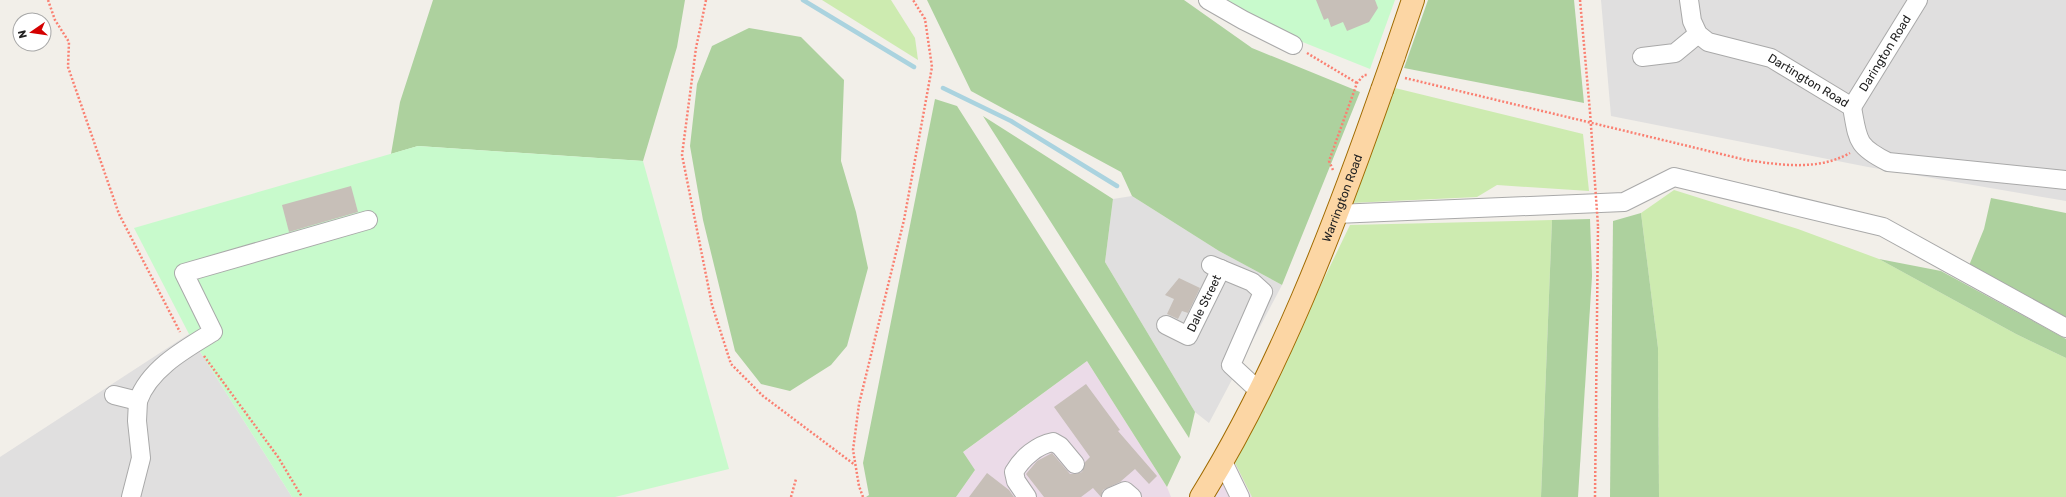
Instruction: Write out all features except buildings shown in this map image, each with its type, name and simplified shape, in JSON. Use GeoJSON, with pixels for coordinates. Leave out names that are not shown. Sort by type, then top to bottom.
{"type":"FeatureCollection","features":[{"type":"Feature","properties":{"kind":"main road","name":"Warrington Road"},"geometry":{"type":"LineString","coordinates":[[1201,497],[1223,462],[1259,391],[1303,297],[1348,183],[1413,0]]}},
{"type":"Feature","properties":{"kind":"street"},"geometry":{"type":"LineString","coordinates":[[1208,0],[1243,20],[1293,44]]}},
{"type":"Feature","properties":{"kind":"street"},"geometry":{"type":"LineString","coordinates":[[1642,57],[1675,52],[1698,34],[1692,21],[1689,0]]}},
{"type":"Feature","properties":{"kind":"street","name":"Darington Road"},"geometry":{"type":"LineString","coordinates":[[1852,107],[1918,0]]}},
{"type":"Feature","properties":{"kind":"street","name":"Dartington Road"},"geometry":{"type":"LineString","coordinates":[[1698,34],[1708,42],[1771,58],[1852,107],[1858,139],[1872,154],[1888,162],[2066,180]]}},
{"type":"Feature","properties":{"kind":"street"},"geometry":{"type":"LineString","coordinates":[[1336,214],[1624,202],[1674,177],[1883,227],[2066,328]]}},
{"type":"Feature","properties":{"kind":"street"},"geometry":{"type":"LineString","coordinates":[[131,497],[141,458],[137,421],[138,401],[144,387],[152,377],[192,345],[213,332],[184,273],[368,220]]}},
{"type":"Feature","properties":{"kind":"street","name":"Dale Street"},"geometry":{"type":"LineString","coordinates":[[1166,325],[1188,336],[1216,267],[1252,282],[1263,292],[1231,365],[1259,391]]}},
{"type":"Feature","properties":{"kind":"street"},"geometry":{"type":"LineString","coordinates":[[114,395],[138,401]]}},
{"type":"Feature","properties":{"kind":"street"},"geometry":{"type":"LineString","coordinates":[[1027,497],[1016,481],[1014,472],[1019,462],[1044,444],[1053,442],[1060,446],[1075,464]]}},
{"type":"Feature","properties":{"kind":"street"},"geometry":{"type":"LineString","coordinates":[[1223,462],[1240,497]]}},
{"type":"Feature","properties":{"kind":"street"},"geometry":{"type":"LineString","coordinates":[[1111,497],[1125,491],[1132,497]]}},
{"type":"Feature","properties":{"kind":"path"},"geometry":{"type":"LineString","coordinates":[[48,0],[55,20],[69,42],[68,67],[119,214],[192,345],[278,457],[302,497]]}},
{"type":"Feature","properties":{"kind":"path"},"geometry":{"type":"LineString","coordinates":[[706,0],[696,48],[682,155],[712,305],[731,364],[763,396],[855,465]]}},
{"type":"Feature","properties":{"kind":"path"},"geometry":{"type":"LineString","coordinates":[[863,497],[859,486],[853,450],[859,404],[904,220],[932,67],[925,19],[913,0]]}},
{"type":"Feature","properties":{"kind":"path"},"geometry":{"type":"LineString","coordinates":[[1580,0],[1598,226],[1595,497]]}},
{"type":"Feature","properties":{"kind":"path"},"geometry":{"type":"LineString","coordinates":[[1293,44],[1357,83]]}},
{"type":"Feature","properties":{"kind":"path"},"geometry":{"type":"LineString","coordinates":[[1348,183],[1333,172],[1329,161],[1357,83],[1364,75],[1384,81],[1746,160],[1792,166],[1821,163],[1842,157],[1863,145]]}},
{"type":"Feature","properties":{"kind":"path"},"geometry":{"type":"LineString","coordinates":[[791,497],[796,479]]}},
{"type":"Feature","properties":{"kind":"shaded area"},"geometry":{"type":"Polygon","coordinates":[[[1601,0],[2066,0],[2066,201],[1868,167],[1611,116],[1601,0]]]}},
{"type":"Feature","properties":{"kind":"shaded area"},"geometry":{"type":"Polygon","coordinates":[[[1132,196],[1219,251],[1282,285],[1209,423],[1195,412],[1105,262],[1113,199],[1132,196]]]}},
{"type":"Feature","properties":{"kind":"shaded area"},"geometry":{"type":"Polygon","coordinates":[[[189,334],[292,497],[0,497],[0,457],[189,334]]]}},
{"type":"Feature","properties":{"kind":"shaded area"},"geometry":{"type":"Polygon","coordinates":[[[1087,361],[1167,487],[1171,497],[956,497],[975,470],[962,453],[1087,361]]]}},
{"type":"Feature","properties":{"kind":"shaded area"},"geometry":{"type":"Polygon","coordinates":[[[1235,463],[1252,497],[1214,497],[1235,463]]]}},
{"type":"Feature","properties":{"kind":"green space"},"geometry":{"type":"Polygon","coordinates":[[[433,0],[685,0],[677,47],[643,161],[418,146],[391,154],[400,102],[433,0]]]}},
{"type":"Feature","properties":{"kind":"green space"},"geometry":{"type":"Polygon","coordinates":[[[822,0],[891,0],[915,38],[918,60],[822,0]]]}},
{"type":"Feature","properties":{"kind":"green space"},"geometry":{"type":"Polygon","coordinates":[[[927,0],[1184,0],[1252,48],[1360,92],[1282,285],[1219,251],[1132,196],[1121,172],[971,91],[927,0]]]}},
{"type":"Feature","properties":{"kind":"green space"},"geometry":{"type":"Polygon","coordinates":[[[1216,0],[1395,0],[1370,69],[1255,23],[1216,0]]]}},
{"type":"Feature","properties":{"kind":"green space"},"geometry":{"type":"Polygon","coordinates":[[[1428,0],[1574,0],[1584,103],[1404,68],[1428,0]]]}},
{"type":"Feature","properties":{"kind":"green space"},"geometry":{"type":"Polygon","coordinates":[[[749,28],[801,37],[844,80],[841,161],[856,212],[868,268],[847,346],[831,365],[790,391],[761,384],[735,351],[703,220],[690,146],[697,84],[712,46],[749,28]]]}},
{"type":"Feature","properties":{"kind":"green space"},"geometry":{"type":"Polygon","coordinates":[[[1395,88],[1583,134],[1589,191],[1497,185],[1477,197],[1351,203],[1395,88]]]}},
{"type":"Feature","properties":{"kind":"green space"},"geometry":{"type":"Polygon","coordinates":[[[935,99],[957,106],[1181,457],[1167,487],[1087,361],[963,452],[975,470],[956,497],[866,497],[869,495],[863,463],[935,99]]]}},
{"type":"Feature","properties":{"kind":"green space"},"geometry":{"type":"Polygon","coordinates":[[[983,116],[1113,199],[1105,262],[1195,412],[1189,438],[983,116]]]}},
{"type":"Feature","properties":{"kind":"green space"},"geometry":{"type":"Polygon","coordinates":[[[418,146],[643,161],[729,469],[615,497],[292,497],[189,334],[134,228],[418,146]]]}},
{"type":"Feature","properties":{"kind":"green space"},"geometry":{"type":"Polygon","coordinates":[[[1674,190],[1798,229],[1879,259],[2016,334],[2066,358],[2066,497],[1659,497],[1658,348],[1641,213],[1674,190]]]}},
{"type":"Feature","properties":{"kind":"green space"},"geometry":{"type":"Polygon","coordinates":[[[1991,198],[2066,213],[2066,320],[1968,268],[1984,229],[1991,198]]]}},
{"type":"Feature","properties":{"kind":"green space"},"geometry":{"type":"Polygon","coordinates":[[[1641,213],[1658,348],[1659,497],[1610,497],[1613,221],[1641,213]]]}},
{"type":"Feature","properties":{"kind":"green space"},"geometry":{"type":"Polygon","coordinates":[[[1590,219],[1592,276],[1578,497],[1541,497],[1552,220],[1590,219]]]}},
{"type":"Feature","properties":{"kind":"green space"},"geometry":{"type":"Polygon","coordinates":[[[1552,220],[1541,497],[1252,497],[1235,463],[1350,225],[1552,220]]]}},
{"type":"Feature","properties":{"kind":"green space"},"geometry":{"type":"Polygon","coordinates":[[[1879,259],[1941,271],[2066,339],[2066,358],[2016,334],[1879,259]]]}},
{"type":"Feature","properties":{"kind":"waterway"},"geometry":{"type":"LineString","coordinates":[[803,0],[914,67]]}},
{"type":"Feature","properties":{"kind":"waterway"},"geometry":{"type":"LineString","coordinates":[[943,88],[1011,121],[1117,186]]}}]}
